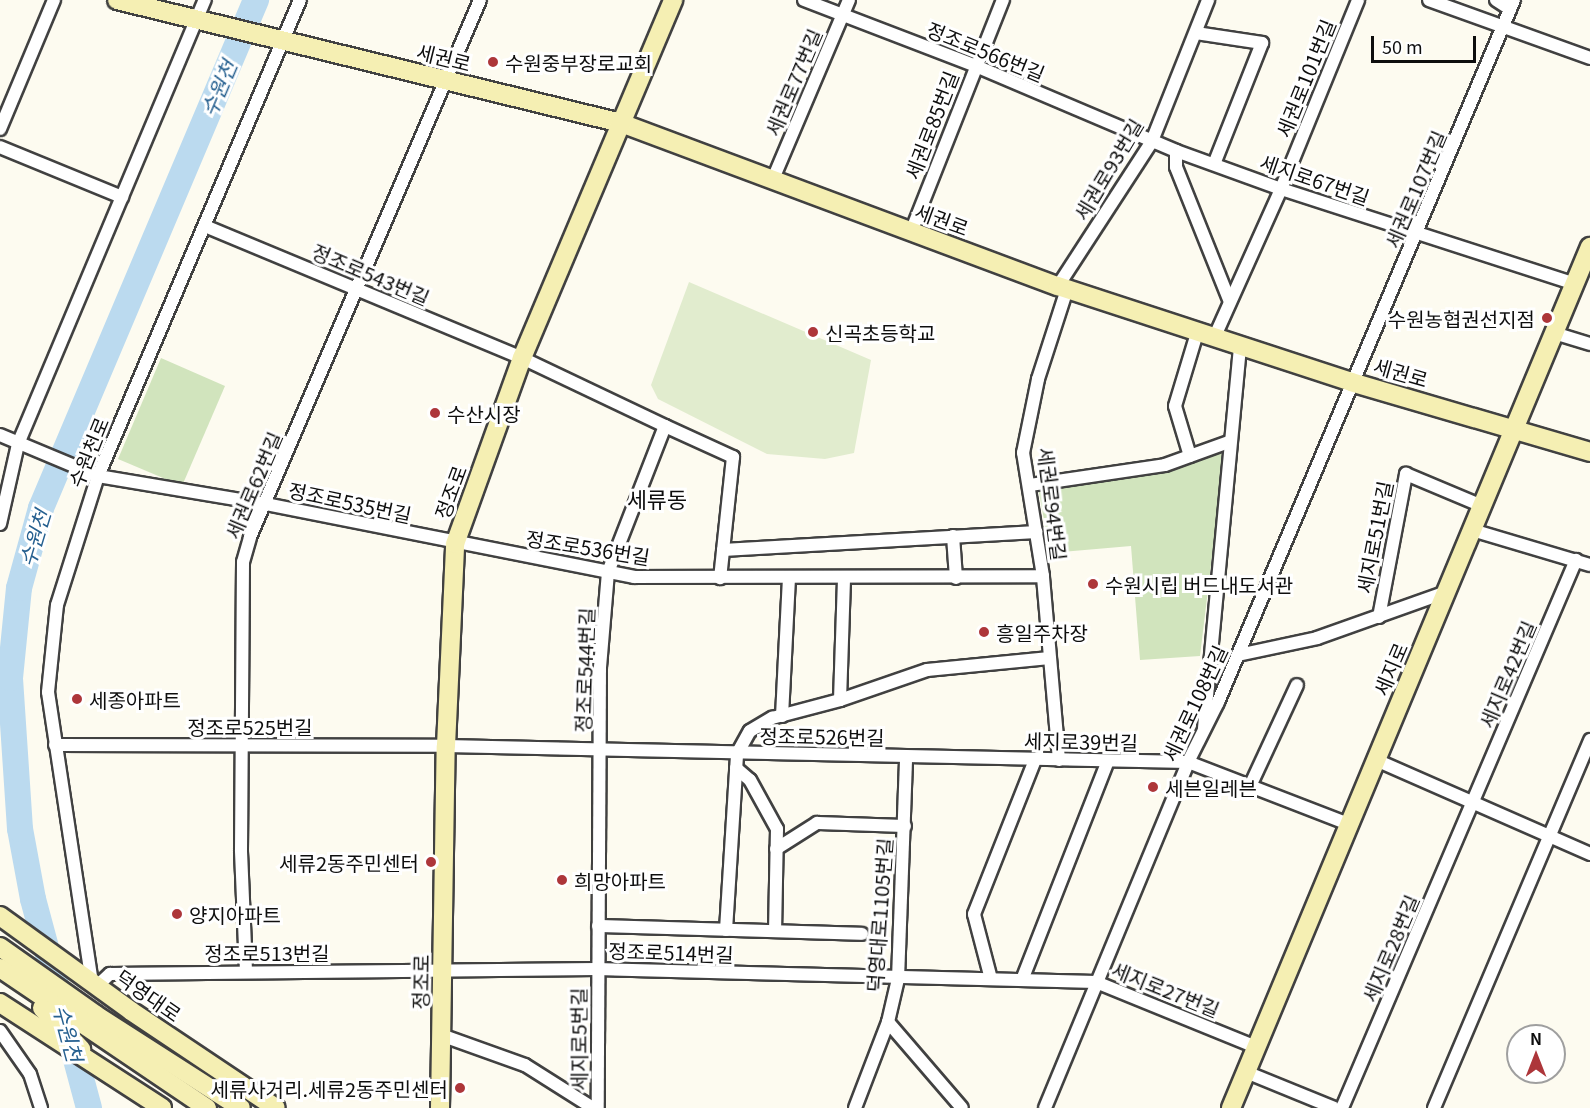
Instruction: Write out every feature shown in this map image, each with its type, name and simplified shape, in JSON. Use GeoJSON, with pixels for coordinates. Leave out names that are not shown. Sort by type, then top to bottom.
{"type":"FeatureCollection","features":[{"type":"Feature","properties":{"kind":"street"},"geometry":{"type":"LineString","coordinates":[[0,129],[54,0]]}},
{"type":"Feature","properties":{"kind":"street"},"geometry":{"type":"LineString","coordinates":[[117,0],[202,20]]}},
{"type":"Feature","properties":{"kind":"street"},"geometry":{"type":"LineString","coordinates":[[0,524],[24,446],[122,197],[202,20],[205,0]]}},
{"type":"Feature","properties":{"kind":"street","name":"수원천로"},"geometry":{"type":"LineString","coordinates":[[93,992],[48,692],[57,605],[96,475],[205,226],[279,40],[300,0]]}},
{"type":"Feature","properties":{"kind":"street","name":"세권로62번길"},"geometry":{"type":"LineString","coordinates":[[246,971],[241,860],[244,746],[240,593],[246,554],[357,290],[449,81],[480,0]]}},
{"type":"Feature","properties":{"kind":"street","name":"정조로"},"geometry":{"type":"LineString","coordinates":[[440,1108],[446,746],[455,544],[522,358],[673,0]]}},
{"type":"Feature","properties":{"kind":"street","name":"정조로566번길"},"geometry":{"type":"LineString","coordinates":[[804,0],[976,66],[1152,141]]}},
{"type":"Feature","properties":{"kind":"street","name":"세권로77번길"},"geometry":{"type":"LineString","coordinates":[[773,179],[849,0]]}},
{"type":"Feature","properties":{"kind":"street","name":"세권로85번길"},"geometry":{"type":"LineString","coordinates":[[910,232],[1004,0]]}},
{"type":"Feature","properties":{"kind":"street","name":"세권로93번길"},"geometry":{"type":"LineString","coordinates":[[1062,288],[1152,141],[1208,0]]}},
{"type":"Feature","properties":{"kind":"street","name":"세권로101번길"},"geometry":{"type":"LineString","coordinates":[[1190,456],[1175,406],[1207,333],[1230,302],[1281,189],[1358,0]]}},
{"type":"Feature","properties":{"kind":"street"},"geometry":{"type":"LineString","coordinates":[[1429,0],[1502,29],[1590,58]]}},
{"type":"Feature","properties":{"kind":"street","name":"세권로107번길"},"geometry":{"type":"LineString","coordinates":[[1351,382],[1418,235],[1512,4],[1496,0]]}},
{"type":"Feature","properties":{"kind":"street","name":"세권로"},"geometry":{"type":"LineString","coordinates":[[202,20],[621,123],[1062,288],[1207,333],[1351,382],[1515,428],[1590,452]]}},
{"type":"Feature","properties":{"kind":"street"},"geometry":{"type":"LineString","coordinates":[[1196,33],[1262,43],[1214,164]]}},
{"type":"Feature","properties":{"kind":"street","name":"세지로67번길"},"geometry":{"type":"LineString","coordinates":[[1152,141],[1281,189],[1575,284]]}},
{"type":"Feature","properties":{"kind":"street"},"geometry":{"type":"LineString","coordinates":[[0,147],[122,197]]}},
{"type":"Feature","properties":{"kind":"street"},"geometry":{"type":"LineString","coordinates":[[1176,151],[1179,175],[1230,302]]}},
{"type":"Feature","properties":{"kind":"street","name":"정조로543번길"},"geometry":{"type":"LineString","coordinates":[[205,226],[522,358]]}},
{"type":"Feature","properties":{"kind":"street","name":"세지로"},"geometry":{"type":"LineString","coordinates":[[1232,1108],[1590,247]]}},
{"type":"Feature","properties":{"kind":"street","name":"세권로94번길"},"geometry":{"type":"LineString","coordinates":[[1059,760],[1043,576],[1023,453],[1038,379],[1062,288]]}},
{"type":"Feature","properties":{"kind":"street"},"geometry":{"type":"LineString","coordinates":[[1554,333],[1590,344]]}},
{"type":"Feature","properties":{"kind":"street"},"geometry":{"type":"LineString","coordinates":[[1204,736],[1229,442],[1240,344]]}},
{"type":"Feature","properties":{"kind":"street"},"geometry":{"type":"LineString","coordinates":[[522,358],[732,457],[720,578]]}},
{"type":"Feature","properties":{"kind":"street","name":"세권로108번길"},"geometry":{"type":"LineString","coordinates":[[1045,1108],[1188,762],[1204,736],[1351,382]]}},
{"type":"Feature","properties":{"kind":"street","name":"정조로544번길"},"geometry":{"type":"LineString","coordinates":[[597,969],[600,667],[608,572],[664,426]]}},
{"type":"Feature","properties":{"kind":"street","name":"정조로535번길"},"geometry":{"type":"LineString","coordinates":[[0,435],[96,475],[266,504],[455,544]]}},
{"type":"Feature","properties":{"kind":"street"},"geometry":{"type":"LineString","coordinates":[[1030,485],[1165,465],[1229,442]]}},
{"type":"Feature","properties":{"kind":"street","name":"세지로51번길"},"geometry":{"type":"LineString","coordinates":[[1379,617],[1406,474],[1482,506]]}},
{"type":"Feature","properties":{"kind":"street"},"geometry":{"type":"LineString","coordinates":[[1472,530],[1590,565]]}},
{"type":"Feature","properties":{"kind":"street"},"geometry":{"type":"LineString","coordinates":[[723,550],[1036,532]]}},
{"type":"Feature","properties":{"kind":"street"},"geometry":{"type":"LineString","coordinates":[[953,536],[956,578]]}},
{"type":"Feature","properties":{"kind":"street","name":"정조로536번길"},"geometry":{"type":"LineString","coordinates":[[455,544],[634,577],[844,579],[1043,576]]}},
{"type":"Feature","properties":{"kind":"street","name":"세지로42번길"},"geometry":{"type":"LineString","coordinates":[[1474,803],[1576,561]]}},
{"type":"Feature","properties":{"kind":"street"},"geometry":{"type":"LineString","coordinates":[[782,716],[789,578]]}},
{"type":"Feature","properties":{"kind":"street"},"geometry":{"type":"LineString","coordinates":[[840,700],[844,579]]}},
{"type":"Feature","properties":{"kind":"street","name":"세지로51번길"},"geometry":{"type":"LineString","coordinates":[[1238,655],[1317,638],[1446,592]]}},
{"type":"Feature","properties":{"kind":"street"},"geometry":{"type":"LineString","coordinates":[[737,754],[750,731],[782,716],[840,700],[927,670],[1049,658]]}},
{"type":"Feature","properties":{"kind":"street"},"geometry":{"type":"LineString","coordinates":[[1251,784],[1297,685]]}},
{"type":"Feature","properties":{"kind":"street"},"geometry":{"type":"LineString","coordinates":[[1434,1108],[1590,742]]}},
{"type":"Feature","properties":{"kind":"street","name":"정조로525번길"},"geometry":{"type":"LineString","coordinates":[[55,745],[446,746]]}},
{"type":"Feature","properties":{"kind":"street","name":"정조로526번길"},"geometry":{"type":"LineString","coordinates":[[446,746],[906,758]]}},
{"type":"Feature","properties":{"kind":"street","name":"정조로526번길"},"geometry":{"type":"LineString","coordinates":[[726,930],[737,754]]}},
{"type":"Feature","properties":{"kind":"street","name":"세지로39번길"},"geometry":{"type":"LineString","coordinates":[[906,758],[1188,762],[1251,784],[1349,824]]}},
{"type":"Feature","properties":{"kind":"street","name":"덕영대로1105번길"},"geometry":{"type":"LineString","coordinates":[[855,1108],[888,1022],[898,979],[906,758]]}},
{"type":"Feature","properties":{"kind":"street"},"geometry":{"type":"LineString","coordinates":[[991,979],[974,914],[1035,760]]}},
{"type":"Feature","properties":{"kind":"street"},"geometry":{"type":"LineString","coordinates":[[1376,760],[1590,854]]}},
{"type":"Feature","properties":{"kind":"street"},"geometry":{"type":"LineString","coordinates":[[1022,980],[1108,761]]}},
{"type":"Feature","properties":{"kind":"street"},"geometry":{"type":"LineString","coordinates":[[736,768],[750,780],[777,829],[775,932]]}},
{"type":"Feature","properties":{"kind":"street","name":"세지로28번길"},"geometry":{"type":"LineString","coordinates":[[1342,1108],[1474,803]]}},
{"type":"Feature","properties":{"kind":"street","name":"덕영대로1105번길"},"geometry":{"type":"LineString","coordinates":[[776,849],[817,824],[905,826]]}},
{"type":"Feature","properties":{"kind":"street","name":"덕영대로"},"geometry":{"type":"LineString","coordinates":[[0,916],[241,1108]]}},
{"type":"Feature","properties":{"kind":"street"},"geometry":{"type":"LineString","coordinates":[[598,926],[862,934]]}},
{"type":"Feature","properties":{"kind":"street"},"geometry":{"type":"LineString","coordinates":[[2,956],[93,992]]}},
{"type":"Feature","properties":{"kind":"street"},"geometry":{"type":"LineString","coordinates":[[2,956],[16,980],[110,1077]]}},
{"type":"Feature","properties":{"kind":"street","name":"정조로514번길"},"geometry":{"type":"LineString","coordinates":[[442,972],[597,969],[898,979]]}},
{"type":"Feature","properties":{"kind":"street","name":"세지로5번길"},"geometry":{"type":"LineString","coordinates":[[597,969],[598,1108]]}},
{"type":"Feature","properties":{"kind":"street","name":"정조로513번길"},"geometry":{"type":"LineString","coordinates":[[93,992],[110,974],[246,971],[442,972]]}},
{"type":"Feature","properties":{"kind":"street","name":"세지로27번길"},"geometry":{"type":"LineString","coordinates":[[898,979],[1096,982],[1256,1047]]}},
{"type":"Feature","properties":{"kind":"street"},"geometry":{"type":"LineString","coordinates":[[16,980],[207,1108]]}},
{"type":"Feature","properties":{"kind":"street","name":"덕영대로"},"geometry":{"type":"LineString","coordinates":[[93,992],[131,1011],[276,1108]]}},
{"type":"Feature","properties":{"kind":"street"},"geometry":{"type":"LineString","coordinates":[[4,1006],[154,1106]]}},
{"type":"Feature","properties":{"kind":"street"},"geometry":{"type":"LineString","coordinates":[[888,1022],[962,1108]]}},
{"type":"Feature","properties":{"kind":"street"},"geometry":{"type":"LineString","coordinates":[[0,1032],[30,1074],[41,1108]]}},
{"type":"Feature","properties":{"kind":"street","name":"정조로"},"geometry":{"type":"LineString","coordinates":[[441,1035],[525,1065]]}},
{"type":"Feature","properties":{"kind":"street","name":"세지로5번길"},"geometry":{"type":"LineString","coordinates":[[525,1065],[593,1108]]}},
{"type":"Feature","properties":{"kind":"street"},"geometry":{"type":"LineString","coordinates":[[1246,1072],[1334,1108]]}},
{"type":"Feature","properties":{"kind":"green space"},"geometry":{"type":"Polygon","coordinates":[[[689,282],[871,360],[854,453],[825,459],[767,454],[658,399],[651,385],[689,282]]]}},
{"type":"Feature","properties":{"kind":"green space"},"geometry":{"type":"Polygon","coordinates":[[[161,358],[225,386],[182,486],[118,459],[161,358]]]}},
{"type":"Feature","properties":{"kind":"green space"},"geometry":{"type":"Polygon","coordinates":[[[1225,449],[1200,656],[1140,660],[1131,546],[1050,553],[1038,487],[1225,449]]]}},
{"type":"Feature","properties":{"kind":"waterway","name":"수원천"},"geometry":{"type":"LineString","coordinates":[[89,1108],[33,899],[20,829],[10,678],[19,588],[41,508],[256,0]]}},
{"type":"Feature","properties":{"kind":"place","name":"수원중부장로교회"},"geometry":{"type":"Point","coordinates":[493,62]}},
{"type":"Feature","properties":{"kind":"place","name":"수원농협권선지점"},"geometry":{"type":"Point","coordinates":[1547,318]}},
{"type":"Feature","properties":{"kind":"place","name":"신곡초등학교"},"geometry":{"type":"Point","coordinates":[813,332]}},
{"type":"Feature","properties":{"kind":"place","name":"수산시장"},"geometry":{"type":"Point","coordinates":[435,413]}},
{"type":"Feature","properties":{"kind":"place","name":"수원시립 버드내도서관"},"geometry":{"type":"Point","coordinates":[1093,584]}},
{"type":"Feature","properties":{"kind":"place","name":"흥일주차장"},"geometry":{"type":"Point","coordinates":[984,632]}},
{"type":"Feature","properties":{"kind":"place","name":"세종아파트"},"geometry":{"type":"Point","coordinates":[77,699]}},
{"type":"Feature","properties":{"kind":"place","name":"세븐일레븐"},"geometry":{"type":"Point","coordinates":[1153,787]}},
{"type":"Feature","properties":{"kind":"place","name":"세류2동주민센터"},"geometry":{"type":"Point","coordinates":[431,862]}},
{"type":"Feature","properties":{"kind":"place","name":"희망아파트"},"geometry":{"type":"Point","coordinates":[562,880]}},
{"type":"Feature","properties":{"kind":"place","name":"양지아파트"},"geometry":{"type":"Point","coordinates":[177,914]}},
{"type":"Feature","properties":{"kind":"place","name":"세류사거리.세류2동주민센터"},"geometry":{"type":"Point","coordinates":[460,1088]}},
{"type":"Feature","properties":{"kind":"district","name":"세류동"},"geometry":{"type":"Point","coordinates":[657,499]}}]}
